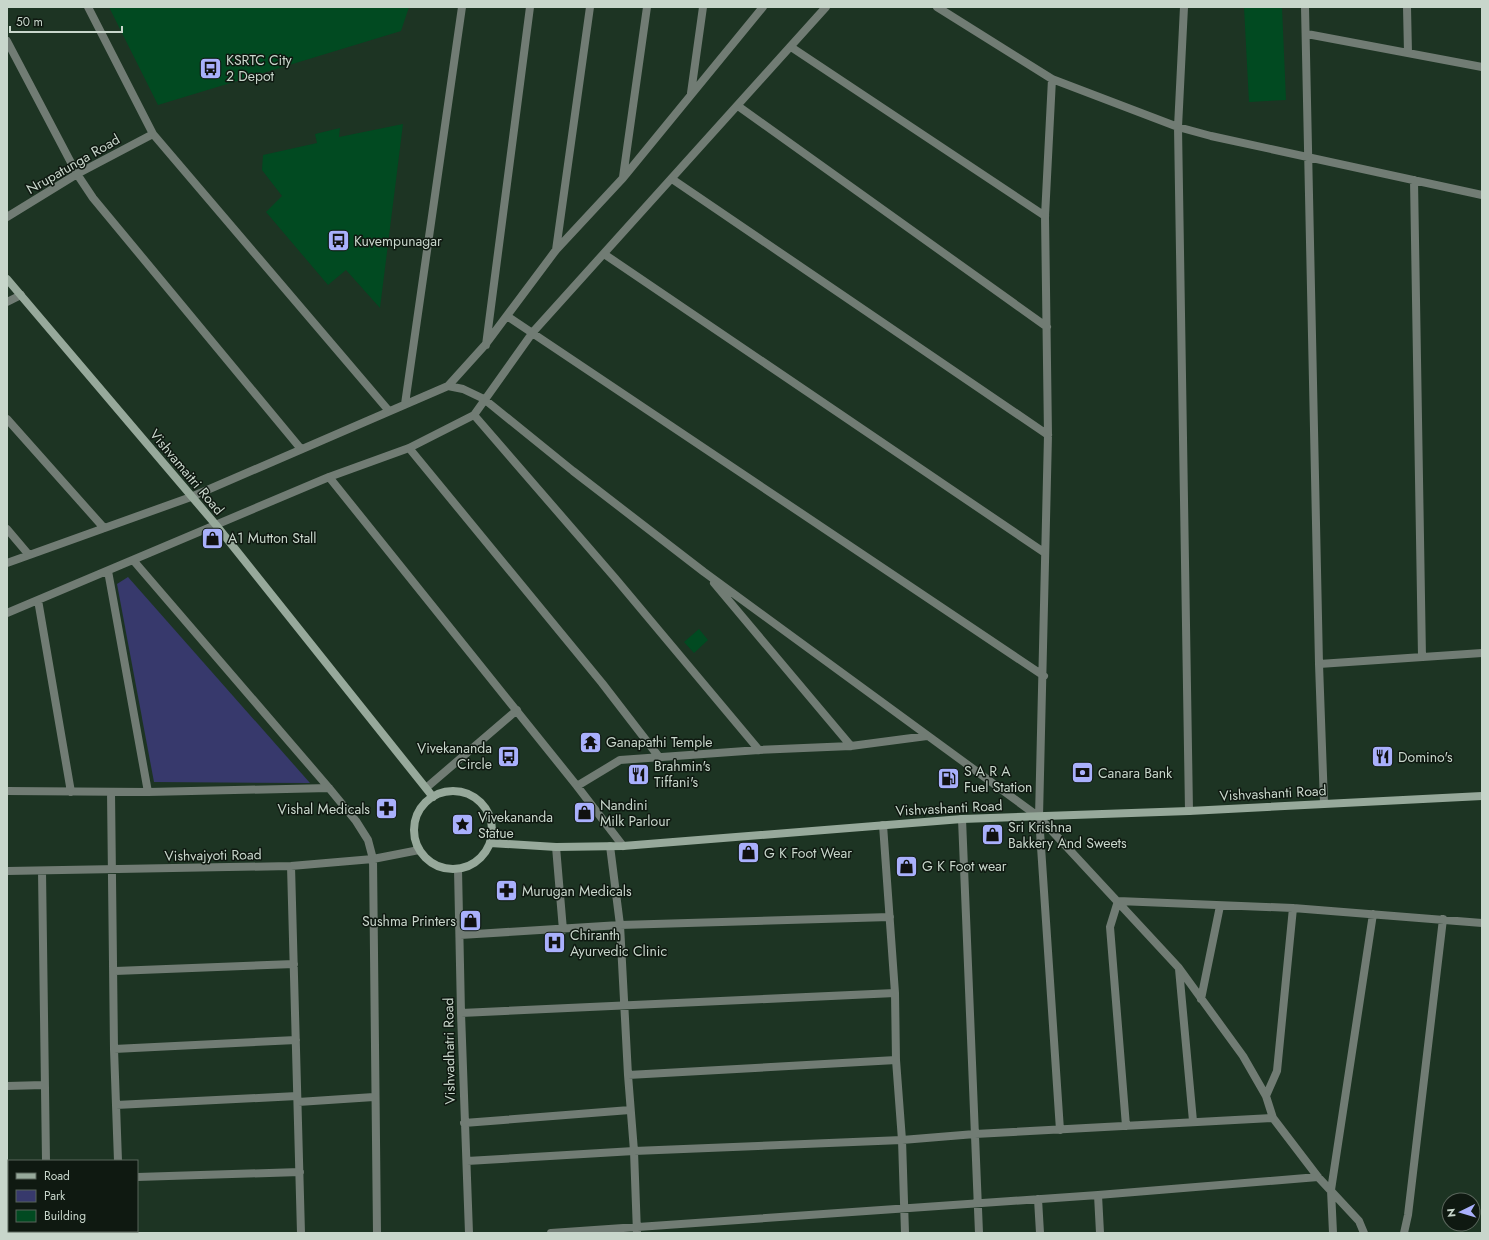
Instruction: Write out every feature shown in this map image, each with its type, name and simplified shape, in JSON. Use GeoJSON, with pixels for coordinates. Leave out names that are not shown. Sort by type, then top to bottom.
{"type":"FeatureCollection","features":[{"type":"Feature","properties":{"kind":"street"},"geometry":{"type":"LineString","coordinates":[[88,7],[153,134],[389,412]]}},
{"type":"Feature","properties":{"kind":"street"},"geometry":{"type":"LineString","coordinates":[[405,404],[462,7]]}},
{"type":"Feature","properties":{"kind":"street"},"geometry":{"type":"LineString","coordinates":[[485,345],[530,7]]}},
{"type":"Feature","properties":{"kind":"street"},"geometry":{"type":"LineString","coordinates":[[556,250],[590,7]]}},
{"type":"Feature","properties":{"kind":"street"},"geometry":{"type":"LineString","coordinates":[[623,178],[647,7]]}},
{"type":"Feature","properties":{"kind":"street"},"geometry":{"type":"LineString","coordinates":[[691,93],[703,7]]}},
{"type":"Feature","properties":{"kind":"street"},"geometry":{"type":"LineString","coordinates":[[7,563],[191,497],[448,386],[485,345],[556,250],[623,178],[691,93],[763,7]]}},
{"type":"Feature","properties":{"kind":"street"},"geometry":{"type":"LineString","coordinates":[[7,613],[329,477],[408,448],[474,415],[533,332],[826,7]]}},
{"type":"Feature","properties":{"kind":"street"},"geometry":{"type":"LineString","coordinates":[[937,7],[1052,79],[1178,127],[1482,195]]}},
{"type":"Feature","properties":{"kind":"street"},"geometry":{"type":"LineString","coordinates":[[1184,7],[1178,127],[1189,811]]}},
{"type":"Feature","properties":{"kind":"street"},"geometry":{"type":"LineString","coordinates":[[1305,7],[1307,34],[1307,157],[1319,664],[1324,803]]}},
{"type":"Feature","properties":{"kind":"street"},"geometry":{"type":"LineString","coordinates":[[1407,7],[1408,53]]}},
{"type":"Feature","properties":{"kind":"street"},"geometry":{"type":"LineString","coordinates":[[1307,34],[1482,67]]}},
{"type":"Feature","properties":{"kind":"street"},"geometry":{"type":"LineString","coordinates":[[7,41],[77,174],[93,198],[301,449]]}},
{"type":"Feature","properties":{"kind":"street"},"geometry":{"type":"LineString","coordinates":[[791,47],[1045,216]]}},
{"type":"Feature","properties":{"kind":"street"},"geometry":{"type":"LineString","coordinates":[[1052,79],[1045,216],[1048,435],[1044,676],[1039,817],[1060,1130]]}},
{"type":"Feature","properties":{"kind":"street"},"geometry":{"type":"LineString","coordinates":[[738,106],[1047,327]]}},
{"type":"Feature","properties":{"kind":"street","name":"Nrupatunga Road"},"geometry":{"type":"LineString","coordinates":[[7,217],[77,174],[153,134]]}},
{"type":"Feature","properties":{"kind":"street"},"geometry":{"type":"LineString","coordinates":[[672,178],[1048,435]]}},
{"type":"Feature","properties":{"kind":"street"},"geometry":{"type":"LineString","coordinates":[[1414,180],[1422,657]]}},
{"type":"Feature","properties":{"kind":"street"},"geometry":{"type":"LineString","coordinates":[[604,254],[1045,553]]}},
{"type":"Feature","properties":{"kind":"street","name":"Vishvamaitri Road"},"geometry":{"type":"LineString","coordinates":[[7,279],[216,525],[433,797]]}},
{"type":"Feature","properties":{"kind":"street"},"geometry":{"type":"LineString","coordinates":[[7,302],[21,295]]}},
{"type":"Feature","properties":{"kind":"street"},"geometry":{"type":"LineString","coordinates":[[507,316],[1044,676]]}},
{"type":"Feature","properties":{"kind":"street"},"geometry":{"type":"LineString","coordinates":[[448,386],[463,389],[484,399],[573,471],[704,572],[1039,817],[1118,900],[1179,968],[1243,1056],[1266,1096],[1273,1118],[1318,1177],[1359,1221],[1364,1233]]}},
{"type":"Feature","properties":{"kind":"street"},"geometry":{"type":"LineString","coordinates":[[474,415],[615,578],[759,750]]}},
{"type":"Feature","properties":{"kind":"street"},"geometry":{"type":"LineString","coordinates":[[7,419],[104,528]]}},
{"type":"Feature","properties":{"kind":"street"},"geometry":{"type":"LineString","coordinates":[[408,448],[602,684],[659,757]]}},
{"type":"Feature","properties":{"kind":"street"},"geometry":{"type":"LineString","coordinates":[[329,477],[517,710],[623,846]]}},
{"type":"Feature","properties":{"kind":"street"},"geometry":{"type":"LineString","coordinates":[[7,529],[29,555]]}},
{"type":"Feature","properties":{"kind":"street"},"geometry":{"type":"LineString","coordinates":[[134,560],[329,788],[356,821],[368,840],[373,859],[374,1097],[377,1233]]}},
{"type":"Feature","properties":{"kind":"street"},"geometry":{"type":"LineString","coordinates":[[108,571],[148,792]]}},
{"type":"Feature","properties":{"kind":"street"},"geometry":{"type":"LineString","coordinates":[[704,572],[852,746]]}},
{"type":"Feature","properties":{"kind":"street"},"geometry":{"type":"LineString","coordinates":[[38,600],[71,792]]}},
{"type":"Feature","properties":{"kind":"street"},"geometry":{"type":"LineString","coordinates":[[1319,664],[1482,654]]}},
{"type":"Feature","properties":{"kind":"street"},"geometry":{"type":"LineString","coordinates":[[426,788],[517,710]]}},
{"type":"Feature","properties":{"kind":"street"},"geometry":{"type":"LineString","coordinates":[[577,786],[620,760],[759,750],[852,746],[927,736]]}},
{"type":"Feature","properties":{"kind":"street"},"geometry":{"type":"LineString","coordinates":[[7,791],[148,792],[329,788]]}},
{"type":"Feature","properties":{"kind":"street"},"geometry":{"type":"LineString","coordinates":[[449,791],[462,792],[474,797],[484,806],[490,818],[492,830],[490,843],[484,854],[475,863],[450,870],[438,867],[427,860],[419,850],[415,838],[415,825],[418,812],[426,802],[433,797],[449,791]]}},
{"type":"Feature","properties":{"kind":"street"},"geometry":{"type":"LineString","coordinates":[[111,792],[114,870],[114,1050],[118,1160]]}},
{"type":"Feature","properties":{"kind":"street","name":"Vishvashanti Road"},"geometry":{"type":"LineString","coordinates":[[490,843],[556,847],[623,846],[962,819],[1189,811],[1482,796]]}},
{"type":"Feature","properties":{"kind":"street"},"geometry":{"type":"LineString","coordinates":[[962,819],[979,1233]]}},
{"type":"Feature","properties":{"kind":"street"},"geometry":{"type":"LineString","coordinates":[[883,825],[895,993],[896,1060],[902,1140],[905,1233]]}},
{"type":"Feature","properties":{"kind":"street"},"geometry":{"type":"LineString","coordinates":[[610,846],[620,925],[630,1110],[634,1151],[637,1230]]}},
{"type":"Feature","properties":{"kind":"street"},"geometry":{"type":"LineString","coordinates":[[556,847],[563,930]]}},
{"type":"Feature","properties":{"kind":"street","name":"Vishvajyoti Road"},"geometry":{"type":"LineString","coordinates":[[7,871],[291,866],[373,859],[419,850]]}},
{"type":"Feature","properties":{"kind":"street"},"geometry":{"type":"LineString","coordinates":[[291,866],[301,1233]]}},
{"type":"Feature","properties":{"kind":"street","name":"Vishvadhatri Road"},"geometry":{"type":"LineString","coordinates":[[458,869],[464,1123],[467,1161],[469,1233]]}},
{"type":"Feature","properties":{"kind":"street"},"geometry":{"type":"LineString","coordinates":[[42,871],[46,1160]]}},
{"type":"Feature","properties":{"kind":"street"},"geometry":{"type":"LineString","coordinates":[[1118,900],[1220,906],[1293,908],[1482,923]]}},
{"type":"Feature","properties":{"kind":"street"},"geometry":{"type":"LineString","coordinates":[[1118,900],[1110,927],[1126,1126]]}},
{"type":"Feature","properties":{"kind":"street"},"geometry":{"type":"LineString","coordinates":[[1201,998],[1220,906]]}},
{"type":"Feature","properties":{"kind":"street"},"geometry":{"type":"LineString","coordinates":[[1266,1096],[1277,1071],[1293,908]]}},
{"type":"Feature","properties":{"kind":"street"},"geometry":{"type":"LineString","coordinates":[[1333,1233],[1331,1190],[1373,914]]}},
{"type":"Feature","properties":{"kind":"street"},"geometry":{"type":"LineString","coordinates":[[460,934],[563,930],[620,925],[890,917]]}},
{"type":"Feature","properties":{"kind":"street"},"geometry":{"type":"LineString","coordinates":[[1404,1233],[1408,1215],[1442,919]]}},
{"type":"Feature","properties":{"kind":"street"},"geometry":{"type":"LineString","coordinates":[[115,971],[294,964]]}},
{"type":"Feature","properties":{"kind":"street"},"geometry":{"type":"LineString","coordinates":[[1179,968],[1193,1121]]}},
{"type":"Feature","properties":{"kind":"street"},"geometry":{"type":"LineString","coordinates":[[461,1013],[895,993]]}},
{"type":"Feature","properties":{"kind":"street"},"geometry":{"type":"LineString","coordinates":[[114,1050],[296,1040]]}},
{"type":"Feature","properties":{"kind":"street"},"geometry":{"type":"LineString","coordinates":[[628,1076],[896,1060]]}},
{"type":"Feature","properties":{"kind":"street"},"geometry":{"type":"LineString","coordinates":[[7,1086],[44,1085]]}},
{"type":"Feature","properties":{"kind":"street"},"geometry":{"type":"LineString","coordinates":[[116,1105],[374,1097]]}},
{"type":"Feature","properties":{"kind":"street"},"geometry":{"type":"LineString","coordinates":[[464,1123],[630,1110]]}},
{"type":"Feature","properties":{"kind":"street"},"geometry":{"type":"LineString","coordinates":[[467,1161],[634,1151],[902,1140],[975,1134],[1193,1121],[1273,1118]]}},
{"type":"Feature","properties":{"kind":"street"},"geometry":{"type":"LineString","coordinates":[[138,1177],[300,1172]]}},
{"type":"Feature","properties":{"kind":"street"},"geometry":{"type":"LineString","coordinates":[[551,1233],[637,1230],[904,1208],[1098,1195],[1318,1177]]}},
{"type":"Feature","properties":{"kind":"street"},"geometry":{"type":"LineString","coordinates":[[1098,1195],[1100,1233]]}},
{"type":"Feature","properties":{"kind":"street"},"geometry":{"type":"LineString","coordinates":[[1038,1199],[1040,1233]]}},
{"type":"Feature","properties":{"kind":"green space"},"geometry":{"type":"Polygon","coordinates":[[[128,577],[310,783],[154,782],[117,584],[128,577]]]}},
{"type":"Feature","properties":{"kind":"building","name":"KSRTC City 2 Depot"},"geometry":{"type":"Polygon","coordinates":[[[109,7],[409,7],[401,31],[158,105],[109,7]]]}},
{"type":"Feature","properties":{"kind":"building"},"geometry":{"type":"Polygon","coordinates":[[[1244,7],[1282,7],[1286,100],[1249,102],[1244,7]]]}},
{"type":"Feature","properties":{"kind":"building","name":"Kuvempunagar"},"geometry":{"type":"Polygon","coordinates":[[[403,124],[380,308],[346,270],[328,285],[266,212],[282,196],[262,170],[263,155],[317,143],[315,134],[340,128],[339,137],[403,124]]]}},
{"type":"Feature","properties":{"kind":"building"},"geometry":{"type":"Polygon","coordinates":[[[699,629],[708,640],[694,653],[684,642],[699,629]]]}},
{"type":"Feature","properties":{"kind":"place","name":"KSRTC City 2 Depot"},"geometry":{"type":"Point","coordinates":[210,68]}},
{"type":"Feature","properties":{"kind":"place","name":"Kuvempunagar"},"geometry":{"type":"Point","coordinates":[339,241]}},
{"type":"Feature","properties":{"kind":"place","name":"A1 Mutton Stall"},"geometry":{"type":"Point","coordinates":[212,538]}},
{"type":"Feature","properties":{"kind":"place","name":"Ganapathi Temple"},"geometry":{"type":"Point","coordinates":[590,742]}},
{"type":"Feature","properties":{"kind":"place","name":"Vivekananda Circle"},"geometry":{"type":"Point","coordinates":[508,756]}},
{"type":"Feature","properties":{"kind":"place","name":"Domino's"},"geometry":{"type":"Point","coordinates":[1383,757]}},
{"type":"Feature","properties":{"kind":"place","name":"Canara Bank"},"geometry":{"type":"Point","coordinates":[1083,773]}},
{"type":"Feature","properties":{"kind":"place","name":"Brahmin's Tiffani's"},"geometry":{"type":"Point","coordinates":[639,774]}},
{"type":"Feature","properties":{"kind":"place","name":"S A R A Fuel Station"},"geometry":{"type":"Point","coordinates":[949,779]}},
{"type":"Feature","properties":{"kind":"place","name":"Vishal Medicals"},"geometry":{"type":"Point","coordinates":[386,809]}},
{"type":"Feature","properties":{"kind":"place","name":"Nandini Milk Parlour"},"geometry":{"type":"Point","coordinates":[585,813]}},
{"type":"Feature","properties":{"kind":"place","name":"Vivekananda Statue"},"geometry":{"type":"Point","coordinates":[462,825]}},
{"type":"Feature","properties":{"kind":"place","name":"Sri Krishna Bakkery And Sweets"},"geometry":{"type":"Point","coordinates":[993,835]}},
{"type":"Feature","properties":{"kind":"place","name":"G K Foot Wear"},"geometry":{"type":"Point","coordinates":[748,853]}},
{"type":"Feature","properties":{"kind":"place","name":"G K Foot wear"},"geometry":{"type":"Point","coordinates":[906,866]}},
{"type":"Feature","properties":{"kind":"place","name":"Murugan Medicals"},"geometry":{"type":"Point","coordinates":[506,891]}},
{"type":"Feature","properties":{"kind":"place","name":"Sushma Printers"},"geometry":{"type":"Point","coordinates":[471,921]}},
{"type":"Feature","properties":{"kind":"place","name":"Chiranth Ayurvedic Clinic"},"geometry":{"type":"Point","coordinates":[554,943]}}]}
